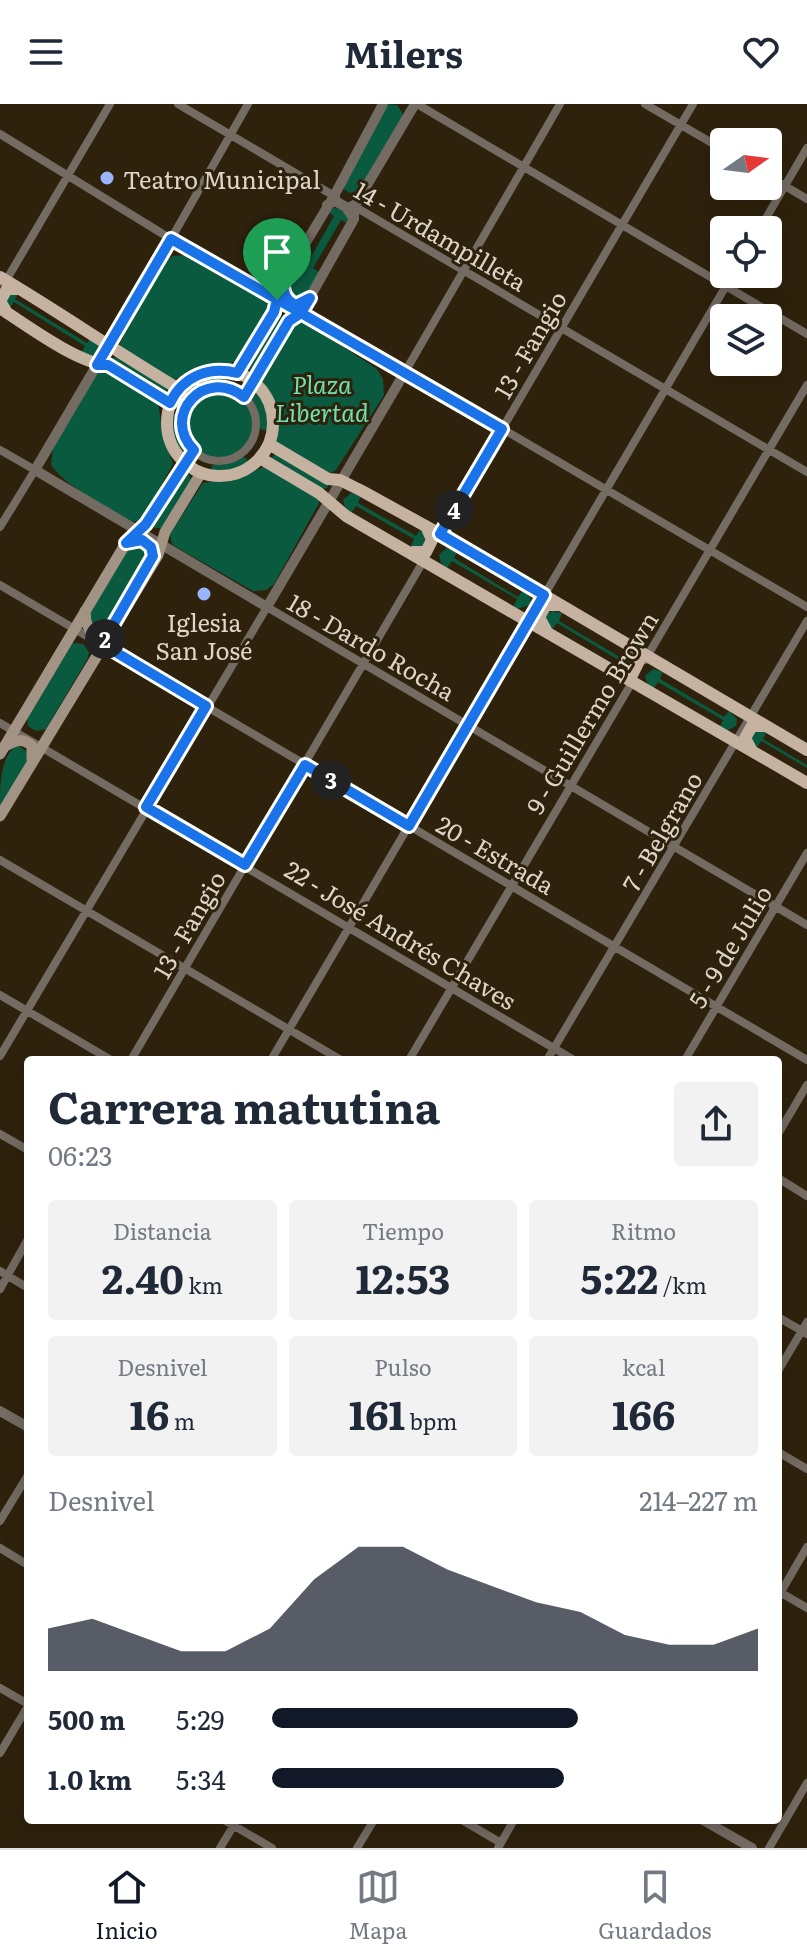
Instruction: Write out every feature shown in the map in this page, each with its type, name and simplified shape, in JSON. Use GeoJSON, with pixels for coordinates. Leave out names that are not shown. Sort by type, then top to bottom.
{"type":"FeatureCollection","features":[{"type":"Feature","properties":{"kind":"main road"},"geometry":{"type":"LineString","coordinates":[[2,283],[21,290]]}},
{"type":"Feature","properties":{"kind":"main road"},"geometry":{"type":"LineString","coordinates":[[170,403],[108,365],[97,365],[82,358],[4,310],[0,301],[2,294],[13,287],[21,290],[179,389]]}},
{"type":"Feature","properties":{"kind":"main road"},"geometry":{"type":"LineString","coordinates":[[82,358],[94,358],[99,353],[100,342],[95,335]]}},
{"type":"Feature","properties":{"kind":"main road"},"geometry":{"type":"LineString","coordinates":[[207,371],[237,373],[254,382],[270,406],[273,427],[269,444],[260,458],[250,467],[232,475],[220,476],[201,473],[184,464],[169,438],[167,418],[170,403],[179,389],[187,381],[207,371]]}},
{"type":"Feature","properties":{"kind":"main road"},"geometry":{"type":"LineString","coordinates":[[269,444],[328,479],[340,480],[426,526],[807,750]]}},
{"type":"Feature","properties":{"kind":"main road"},"geometry":{"type":"LineString","coordinates":[[260,458],[319,493],[346,516],[807,783]]}},
{"type":"Feature","properties":{"kind":"main road"},"geometry":{"type":"LineString","coordinates":[[3,750],[126,543],[140,532],[184,464]]}},
{"type":"Feature","properties":{"kind":"main road"},"geometry":{"type":"LineString","coordinates":[[0,816],[162,545],[165,532],[201,473]]}},
{"type":"Feature","properties":{"kind":"main road"},"geometry":{"type":"LineString","coordinates":[[346,516],[341,504],[342,497],[347,492],[362,491]]}},
{"type":"Feature","properties":{"kind":"main road"},"geometry":{"type":"LineString","coordinates":[[410,552],[426,552],[430,546],[432,540],[426,526]]}},
{"type":"Feature","properties":{"kind":"main road"},"geometry":{"type":"LineString","coordinates":[[126,543],[134,540],[147,543],[152,551],[151,562]]}},
{"type":"Feature","properties":{"kind":"main road"},"geometry":{"type":"LineString","coordinates":[[546,631],[539,617],[541,611],[546,605],[562,605]]}},
{"type":"Feature","properties":{"kind":"main road"},"geometry":{"type":"LineString","coordinates":[[85,611],[90,630],[105,633],[111,629]]}},
{"type":"Feature","properties":{"kind":"main road"},"geometry":{"type":"LineString","coordinates":[[618,673],[633,673],[637,667],[639,661],[633,647]]}},
{"type":"Feature","properties":{"kind":"main road"},"geometry":{"type":"LineString","coordinates":[[752,751],[745,738],[747,732],[752,726],[766,726]]}},
{"type":"Feature","properties":{"kind":"main road"},"geometry":{"type":"LineString","coordinates":[[3,750],[20,739],[27,741],[32,746],[32,761]]}},
{"type":"Feature","properties":{"kind":"street"},"geometry":{"type":"LineString","coordinates":[[2,283],[110,104]]}},
{"type":"Feature","properties":{"kind":"street","name":"14 - Urdampilleta"},"geometry":{"type":"LineString","coordinates":[[178,104],[331,200],[354,207],[807,472]]}},
{"type":"Feature","properties":{"kind":"street"},"geometry":{"type":"LineString","coordinates":[[0,527],[248,104]]}},
{"type":"Feature","properties":{"kind":"street"},"geometry":{"type":"LineString","coordinates":[[237,373],[274,312],[282,282],[383,104]]}},
{"type":"Feature","properties":{"kind":"street"},"geometry":{"type":"LineString","coordinates":[[244,397],[289,321],[301,313],[310,298],[354,219],[354,207],[416,104],[710,277]]}},
{"type":"Feature","properties":{"kind":"street"},"geometry":{"type":"LineString","coordinates":[[0,1056],[329,503],[560,104]]}},
{"type":"Feature","properties":{"kind":"street"},"geometry":{"type":"LineString","coordinates":[[645,104],[710,142]]}},
{"type":"Feature","properties":{"kind":"street","name":"13 - Fangio"},"geometry":{"type":"LineString","coordinates":[[133,1056],[693,104]]}},
{"type":"Feature","properties":{"kind":"street"},"geometry":{"type":"LineString","coordinates":[[0,134],[171,239],[807,607]]}},
{"type":"Feature","properties":{"kind":"street"},"geometry":{"type":"LineString","coordinates":[[767,216],[807,148]]}},
{"type":"Feature","properties":{"kind":"street"},"geometry":{"type":"LineString","coordinates":[[782,184],[807,199]]}},
{"type":"Feature","properties":{"kind":"street"},"geometry":{"type":"LineString","coordinates":[[331,200],[346,207],[354,219]]}},
{"type":"Feature","properties":{"kind":"street"},"geometry":{"type":"LineString","coordinates":[[282,282],[286,298],[291,303],[296,305],[310,298]]}},
{"type":"Feature","properties":{"kind":"street"},"geometry":{"type":"LineString","coordinates":[[273,1056],[725,288]]}},
{"type":"Feature","properties":{"kind":"street"},"geometry":{"type":"LineString","coordinates":[[729,288],[807,334]]}},
{"type":"Feature","properties":{"kind":"street","name":"9 - Guillermo Brown"},"geometry":{"type":"LineString","coordinates":[[411,1056],[807,385]]}},
{"type":"Feature","properties":{"kind":"street"},"geometry":{"type":"LineString","coordinates":[[213,387],[234,390],[244,397],[252,406],[256,426],[245,450],[223,461],[204,458],[184,437],[183,416],[193,398],[213,387]]}},
{"type":"Feature","properties":{"kind":"street"},"geometry":{"type":"LineString","coordinates":[[179,389],[193,398]]}},
{"type":"Feature","properties":{"kind":"street","name":"18 - Dardo Rocha"},"geometry":{"type":"LineString","coordinates":[[0,450],[807,925]]}},
{"type":"Feature","properties":{"kind":"street"},"geometry":{"type":"LineString","coordinates":[[184,464],[194,450]]}},
{"type":"Feature","properties":{"kind":"street"},"geometry":{"type":"LineString","coordinates":[[245,450],[260,458]]}},
{"type":"Feature","properties":{"kind":"street","name":"20 - Estrada"},"geometry":{"type":"LineString","coordinates":[[0,585],[807,1060]]}},
{"type":"Feature","properties":{"kind":"street","name":"7 - Belgrano"},"geometry":{"type":"LineString","coordinates":[[549,1056],[807,621]]}},
{"type":"Feature","properties":{"kind":"street","name":"22 - José Andrés Chaves"},"geometry":{"type":"LineString","coordinates":[[0,723],[567,1056]]}},
{"type":"Feature","properties":{"kind":"street","name":"5 - 9 de Julio"},"geometry":{"type":"LineString","coordinates":[[687,1056],[807,853]]}},
{"type":"Feature","properties":{"kind":"street"},"geometry":{"type":"LineString","coordinates":[[0,860],[334,1056]]}},
{"type":"Feature","properties":{"kind":"street"},"geometry":{"type":"LineString","coordinates":[[0,995],[104,1056]]}},
{"type":"Feature","properties":{"kind":"street"},"geometry":{"type":"LineString","coordinates":[[782,1127],[807,1085]]}},
{"type":"Feature","properties":{"kind":"street"},"geometry":{"type":"LineString","coordinates":[[0,1134],[24,1148]]}},
{"type":"Feature","properties":{"kind":"street"},"geometry":{"type":"LineString","coordinates":[[782,1180],[807,1196]]}},
{"type":"Feature","properties":{"kind":"street"},"geometry":{"type":"LineString","coordinates":[[0,1289],[4,1274],[24,1245]]}},
{"type":"Feature","properties":{"kind":"street"},"geometry":{"type":"LineString","coordinates":[[4,1274],[24,1286]]}},
{"type":"Feature","properties":{"kind":"street"},"geometry":{"type":"LineString","coordinates":[[782,1319],[804,1332]]}},
{"type":"Feature","properties":{"kind":"street"},"geometry":{"type":"LineString","coordinates":[[782,1365],[804,1332],[807,1322]]}},
{"type":"Feature","properties":{"kind":"street"},"geometry":{"type":"LineString","coordinates":[[0,1411],[24,1425]]}},
{"type":"Feature","properties":{"kind":"street"},"geometry":{"type":"LineString","coordinates":[[782,1454],[807,1469]]}},
{"type":"Feature","properties":{"kind":"street"},"geometry":{"type":"LineString","coordinates":[[0,1521],[24,1482]]}},
{"type":"Feature","properties":{"kind":"street"},"geometry":{"type":"LineString","coordinates":[[782,1588],[807,1547]]}},
{"type":"Feature","properties":{"kind":"street"},"geometry":{"type":"LineString","coordinates":[[0,1548],[24,1563]]}},
{"type":"Feature","properties":{"kind":"street"},"geometry":{"type":"LineString","coordinates":[[782,1595],[807,1608]]}},
{"type":"Feature","properties":{"kind":"street"},"geometry":{"type":"LineString","coordinates":[[0,1688],[24,1703]]}},
{"type":"Feature","properties":{"kind":"street"},"geometry":{"type":"LineString","coordinates":[[0,1753],[24,1712]]}},
{"type":"Feature","properties":{"kind":"street"},"geometry":{"type":"LineString","coordinates":[[769,1848],[807,1783]]}},
{"type":"Feature","properties":{"kind":"street"},"geometry":{"type":"LineString","coordinates":[[220,1848],[234,1824]]}},
{"type":"Feature","properties":{"kind":"street"},"geometry":{"type":"LineString","coordinates":[[236,1824],[272,1848]]}},
{"type":"Feature","properties":{"kind":"street"},"geometry":{"type":"LineString","coordinates":[[357,1848],[372,1824]]}},
{"type":"Feature","properties":{"kind":"street"},"geometry":{"type":"LineString","coordinates":[[468,1824],[499,1845],[512,1824]]}},
{"type":"Feature","properties":{"kind":"street"},"geometry":{"type":"LineString","coordinates":[[710,1824],[752,1848]]}},
{"type":"Feature","properties":{"kind":"green space"},"geometry":{"type":"Polygon","coordinates":[[[387,104],[397,105],[403,114],[402,119],[360,190],[350,193],[342,188],[387,104]]]}},
{"type":"Feature","properties":{"kind":"green space"},"geometry":{"type":"Polygon","coordinates":[[[333,208],[342,209],[348,218],[347,223],[341,220],[313,268],[319,272],[305,297],[292,299],[285,285],[300,261],[307,264],[334,216],[328,212],[333,208]]]}},
{"type":"Feature","properties":{"kind":"green space","name":"Plaza Libertad"},"geometry":{"type":"Polygon","coordinates":[[[187,255],[268,300],[270,310],[236,362],[204,368],[173,380],[121,348],[120,343],[165,261],[173,256],[187,255]]]}},
{"type":"Feature","properties":{"kind":"green space"},"geometry":{"type":"Polygon","coordinates":[[[19,292],[15,299],[87,343],[91,337],[99,345],[98,352],[92,356],[81,353],[85,346],[14,302],[9,309],[2,294],[19,292]]]}},
{"type":"Feature","properties":{"kind":"green space","name":"Plaza Libertad"},"geometry":{"type":"Polygon","coordinates":[[[279,315],[285,318],[256,369],[250,371],[247,365],[279,315]]]}},
{"type":"Feature","properties":{"kind":"green space","name":"Plaza Libertad"},"geometry":{"type":"Polygon","coordinates":[[[302,321],[376,368],[383,379],[384,395],[336,470],[329,474],[276,443],[272,410],[262,379],[292,324],[302,321]]]}},
{"type":"Feature","properties":{"kind":"green space"},"geometry":{"type":"Polygon","coordinates":[[[117,357],[168,388],[165,394],[111,362],[112,358],[117,357]]]}},
{"type":"Feature","properties":{"kind":"green space"},"geometry":{"type":"Polygon","coordinates":[[[106,369],[158,400],[162,432],[173,464],[142,519],[133,522],[76,488],[51,465],[53,448],[98,372],[106,369]]]}},
{"type":"Feature","properties":{"kind":"green space","name":"Plaza Libertad"},"geometry":{"type":"Polygon","coordinates":[[[212,374],[224,374],[227,381],[191,389],[191,381],[212,374]]]}},
{"type":"Feature","properties":{"kind":"green space","name":"Plaza Libertad"},"geometry":{"type":"Polygon","coordinates":[[[220,390],[244,400],[254,424],[244,448],[220,458],[196,448],[186,424],[196,400],[220,390]]]}},
{"type":"Feature","properties":{"kind":"green space","name":"Plaza Libertad"},"geometry":{"type":"Polygon","coordinates":[[[253,394],[259,395],[266,410],[268,426],[265,431],[258,427],[251,400],[253,394]]]}},
{"type":"Feature","properties":{"kind":"green space"},"geometry":{"type":"Polygon","coordinates":[[[174,414],[179,418],[187,445],[182,452],[175,446],[170,432],[169,418],[174,414]]]}},
{"type":"Feature","properties":{"kind":"green space","name":"Plaza Libertad"},"geometry":{"type":"Polygon","coordinates":[[[276,453],[328,484],[328,487],[322,490],[271,458],[276,453]]]}},
{"type":"Feature","properties":{"kind":"green space","name":"Plaza Libertad"},"geometry":{"type":"Polygon","coordinates":[[[242,457],[248,463],[237,470],[214,473],[210,470],[214,463],[242,457]]]}},
{"type":"Feature","properties":{"kind":"green space","name":"Plaza Libertad"},"geometry":{"type":"Polygon","coordinates":[[[266,466],[318,498],[319,503],[274,584],[266,590],[253,591],[176,547],[170,534],[203,483],[235,478],[266,466]]]}},
{"type":"Feature","properties":{"kind":"green space"},"geometry":{"type":"Polygon","coordinates":[[[184,473],[189,474],[191,480],[162,528],[154,528],[153,522],[184,473]]]}},
{"type":"Feature","properties":{"kind":"green space"},"geometry":{"type":"Polygon","coordinates":[[[351,493],[361,496],[358,503],[416,536],[421,529],[424,531],[427,545],[414,548],[411,546],[414,539],[356,506],[351,513],[343,500],[351,493]]]}},
{"type":"Feature","properties":{"kind":"green space"},"geometry":{"type":"Polygon","coordinates":[[[131,544],[144,545],[149,557],[108,627],[93,627],[88,616],[131,544]]]}},
{"type":"Feature","properties":{"kind":"green space"},"geometry":{"type":"Polygon","coordinates":[[[447,548],[457,551],[454,558],[518,597],[523,590],[531,598],[530,605],[517,609],[513,607],[517,599],[452,561],[447,568],[441,563],[439,555],[447,548]]]}},
{"type":"Feature","properties":{"kind":"green space"},"geometry":{"type":"Polygon","coordinates":[[[552,611],[562,613],[559,621],[623,659],[628,652],[632,654],[635,668],[618,669],[622,662],[557,623],[552,630],[549,628],[545,615],[552,611]]]}},
{"type":"Feature","properties":{"kind":"green space"},"geometry":{"type":"Polygon","coordinates":[[[73,643],[83,644],[89,652],[88,658],[46,729],[36,731],[28,726],[27,718],[73,643]]]}},
{"type":"Feature","properties":{"kind":"green space"},"geometry":{"type":"Polygon","coordinates":[[[653,669],[663,672],[660,679],[724,717],[729,711],[737,719],[736,726],[726,731],[719,728],[723,720],[658,682],[653,689],[645,676],[653,669]]]}},
{"type":"Feature","properties":{"kind":"green space"},"geometry":{"type":"Polygon","coordinates":[[[767,731],[763,739],[807,765],[807,768],[761,741],[757,748],[753,746],[750,733],[767,731]]]}},
{"type":"Feature","properties":{"kind":"green space"},"geometry":{"type":"Polygon","coordinates":[[[17,745],[26,751],[28,761],[0,807],[4,764],[17,745]]]}},
{"type":"Feature","properties":{"kind":"place","name":"Teatro Municipal"},"geometry":{"type":"Point","coordinates":[107,178]}},
{"type":"Feature","properties":{"kind":"place","name":"Iglesia San José"},"geometry":{"type":"Point","coordinates":[204,594]}},
{"type":"Feature","properties":{"kind":"route"},"geometry":{"type":"LineString","coordinates":[[277,300],[274,312],[237,373],[218,370],[196,375],[179,389],[170,403],[108,365],[97,365],[171,239],[277,300],[301,313],[289,321],[244,397],[234,390],[213,387],[194,396],[187,405],[182,426],[184,437],[194,450],[146,524],[126,543],[142,540],[151,547],[153,556],[102,644],[206,706],[146,807],[245,865],[305,765],[409,826],[544,595],[440,534],[502,429],[301,313],[310,298],[296,305],[291,303],[286,298],[282,282],[277,300]]}}]}
